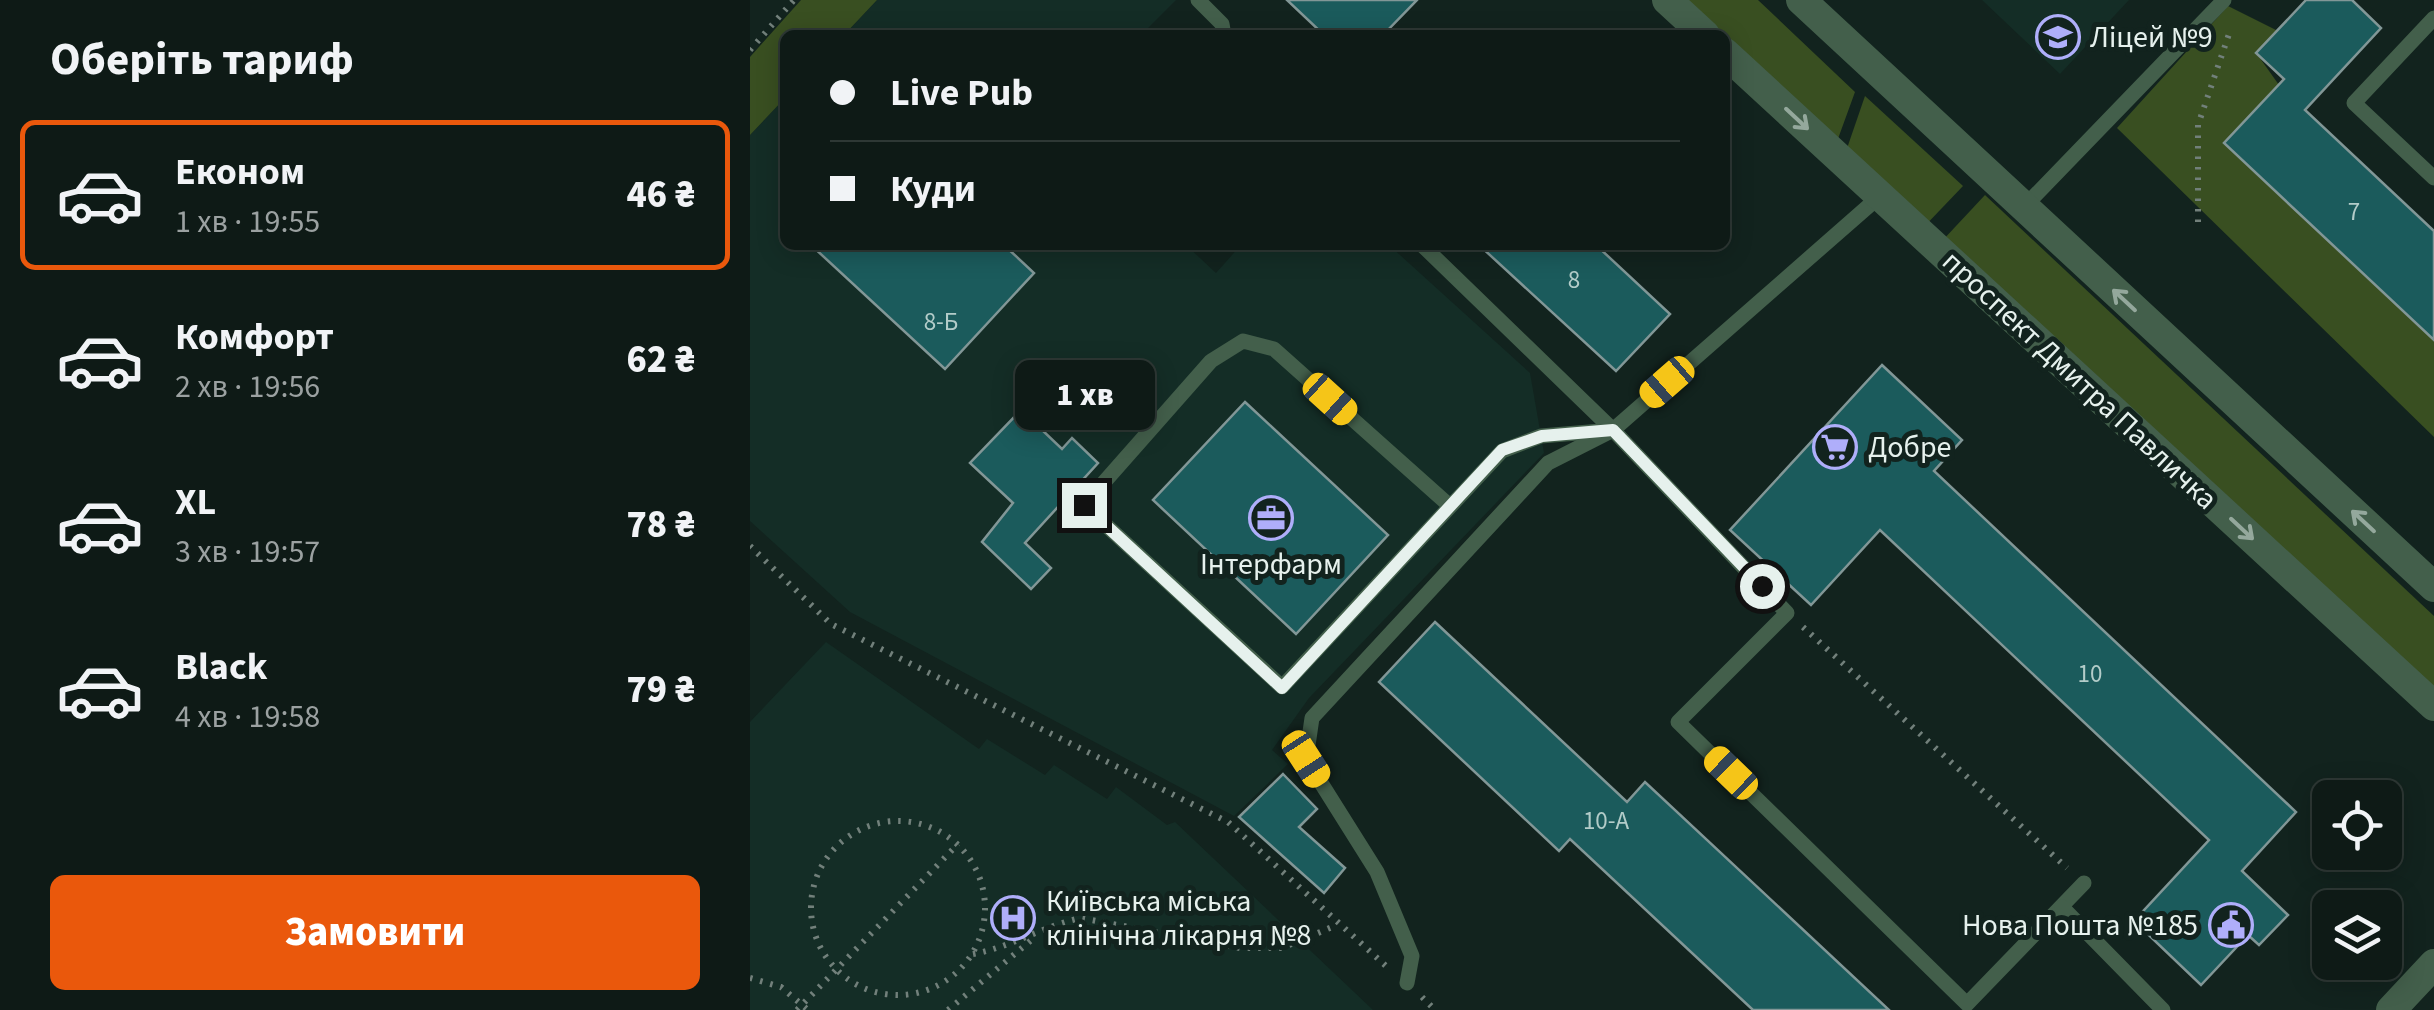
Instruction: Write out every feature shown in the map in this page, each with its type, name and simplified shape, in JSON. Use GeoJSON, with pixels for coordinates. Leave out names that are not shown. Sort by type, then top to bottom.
{"type":"FeatureCollection","features":[{"type":"Feature","properties":{"kind":"street"},"geometry":{"type":"LineString","coordinates":[[1667,0],[1700,30]]}},
{"type":"Feature","properties":{"kind":"street"},"geometry":{"type":"LineString","coordinates":[[1802,0],[2434,587]]}},
{"type":"Feature","properties":{"kind":"street","name":"проспект Дмитра Павличка"},"geometry":{"type":"LineString","coordinates":[[1730,58],[2434,706]]}},
{"type":"Feature","properties":{"kind":"street"},"geometry":{"type":"LineString","coordinates":[[2390,1010],[2433,965]]}},
{"type":"Feature","properties":{"kind":"lane"},"geometry":{"type":"LineString","coordinates":[[1198,0],[1222,24],[1223,30]]}},
{"type":"Feature","properties":{"kind":"lane"},"geometry":{"type":"LineString","coordinates":[[2024,207],[2224,0]]}},
{"type":"Feature","properties":{"kind":"lane"},"geometry":{"type":"LineString","coordinates":[[2434,18],[2354,103],[2434,178]]}},
{"type":"Feature","properties":{"kind":"lane"},"geometry":{"type":"LineString","coordinates":[[1407,983],[1412,956],[1377,872],[1306,759],[1312,718],[1548,462],[1613,430],[1880,196]]}},
{"type":"Feature","properties":{"kind":"lane"},"geometry":{"type":"LineString","coordinates":[[1427,250],[1613,430],[1787,613],[1678,722],[1967,1004],[2084,883]]}},
{"type":"Feature","properties":{"kind":"lane"},"geometry":{"type":"LineString","coordinates":[[1450,506],[1274,349],[1242,341],[1210,361],[1084,505],[1282,688],[1502,450],[1542,436],[1613,430]]}},
{"type":"Feature","properties":{"kind":"lane"},"geometry":{"type":"LineString","coordinates":[[2062,907],[2163,1010]]}},
{"type":"Feature","properties":{"kind":"path"},"geometry":{"type":"LineString","coordinates":[[750,50],[794,0]]}},
{"type":"Feature","properties":{"kind":"path"},"geometry":{"type":"LineString","coordinates":[[2198,222],[2198,125],[2235,18]]}},
{"type":"Feature","properties":{"kind":"path"},"geometry":{"type":"LineString","coordinates":[[750,546],[831,624],[1228,822],[1435,1010]]}},
{"type":"Feature","properties":{"kind":"path"},"geometry":{"type":"LineString","coordinates":[[1787,613],[2084,883]]}},
{"type":"Feature","properties":{"kind":"path"},"geometry":{"type":"LineString","coordinates":[[909,821],[936,829],[958,844],[974,864],[983,887],[986,912],[972,955],[951,978],[929,990],[904,996],[879,994],[835,970],[820,948],[811,922],[816,882],[835,847],[857,831],[882,822],[909,821]]}},
{"type":"Feature","properties":{"kind":"path"},"geometry":{"type":"LineString","coordinates":[[797,1010],[806,1007],[835,970],[958,844]]}},
{"type":"Feature","properties":{"kind":"path"},"geometry":{"type":"LineString","coordinates":[[972,955],[1011,947],[1042,930],[1081,918],[1158,935],[1268,948],[1282,948],[1337,924]]}},
{"type":"Feature","properties":{"kind":"path"},"geometry":{"type":"LineString","coordinates":[[948,1010],[1042,930]]}},
{"type":"Feature","properties":{"kind":"path"},"geometry":{"type":"LineString","coordinates":[[750,978],[781,986],[806,1007]]}},
{"type":"Feature","properties":{"kind":"shaded area"},"geometry":{"type":"Polygon","coordinates":[[[877,0],[1176,0],[1146,30],[849,30],[877,0]]]}},
{"type":"Feature","properties":{"kind":"shaded area","name":"Ліцей №9"},"geometry":{"type":"Polygon","coordinates":[[[1982,0],[2129,0],[2060,74],[1982,0]]]}},
{"type":"Feature","properties":{"kind":"shaded area"},"geometry":{"type":"Polygon","coordinates":[[[780,103],[780,250],[1191,250],[1216,273],[1237,250],[1395,250],[1530,373],[1544,453],[1309,698],[1272,750],[1288,764],[1234,816],[850,612],[750,521],[750,135],[780,103]]]}},
{"type":"Feature","properties":{"kind":"shaded area","name":"Київська міська клінічна лікарня №8"},"geometry":{"type":"Polygon","coordinates":[[[826,642],[979,749],[987,739],[1045,775],[1054,765],[1107,799],[1116,787],[1167,825],[1175,822],[1373,1010],[750,1010],[750,722],[826,642]]]}},
{"type":"Feature","properties":{"kind":"green space"},"geometry":{"type":"Polygon","coordinates":[[[801,0],[877,0],[849,30],[780,30],[780,103],[750,135],[750,57],[801,0]]]}},
{"type":"Feature","properties":{"kind":"green space"},"geometry":{"type":"Polygon","coordinates":[[[1678,0],[1758,0],[1855,92],[1835,147],[1730,49],[1730,30],[1710,30],[1678,0]]]}},
{"type":"Feature","properties":{"kind":"green space"},"geometry":{"type":"Polygon","coordinates":[[[2228,6],[2278,31],[2257,54],[2279,85],[2225,143],[2434,340],[2434,437],[2117,128],[2228,6]]]}},
{"type":"Feature","properties":{"kind":"green space"},"geometry":{"type":"Polygon","coordinates":[[[1865,96],[1963,186],[1920,231],[1844,157],[1865,96]]]}},
{"type":"Feature","properties":{"kind":"green space"},"geometry":{"type":"Polygon","coordinates":[[[1985,195],[2434,616],[2434,695],[1942,241],[1985,195]]]}},
{"type":"Feature","properties":{"kind":"building"},"geometry":{"type":"Polygon","coordinates":[[[1287,0],[1417,0],[1388,30],[1319,30],[1287,0]]]}},
{"type":"Feature","properties":{"kind":"building"},"geometry":{"type":"Polygon","coordinates":[[[2306,0],[2352,0],[2381,28],[2305,110],[2434,231],[2434,340],[2224,143],[2284,79],[2256,53],[2306,0]]]}},
{"type":"Feature","properties":{"kind":"building"},"geometry":{"type":"Polygon","coordinates":[[[816,250],[1009,250],[1034,273],[945,369],[816,250]]]}},
{"type":"Feature","properties":{"kind":"building"},"geometry":{"type":"Polygon","coordinates":[[[1484,250],[1601,250],[1670,314],[1616,371],[1484,250]]]}},
{"type":"Feature","properties":{"kind":"building"},"geometry":{"type":"Polygon","coordinates":[[[1882,365],[1962,440],[1934,471],[2296,812],[2242,871],[2288,915],[2259,945],[2248,935],[2201,985],[2134,921],[2209,840],[1880,530],[1811,605],[1730,530],[1882,365]]]}},
{"type":"Feature","properties":{"kind":"building","name":"Інтерфарм"},"geometry":{"type":"Polygon","coordinates":[[[1245,402],[1388,535],[1296,634],[1153,500],[1245,402]]]}},
{"type":"Feature","properties":{"kind":"building"},"geometry":{"type":"Polygon","coordinates":[[[1021,410],[1062,449],[1072,438],[1098,463],[1025,543],[1051,568],[1031,589],[982,542],[1013,503],[970,463],[1021,410]]]}},
{"type":"Feature","properties":{"kind":"building"},"geometry":{"type":"Polygon","coordinates":[[[1435,622],[1627,802],[1645,782],[1889,1010],[1753,1010],[1570,839],[1559,851],[1379,682],[1435,622]]]}},
{"type":"Feature","properties":{"kind":"building"},"geometry":{"type":"Polygon","coordinates":[[[1283,774],[1317,809],[1299,827],[1345,868],[1324,893],[1239,817],[1283,774]]]}},
{"type":"Feature","properties":{"kind":"place","name":"Ліцей №9"},"geometry":{"type":"Point","coordinates":[2058,37]}},
{"type":"Feature","properties":{"kind":"place","name":"Добре"},"geometry":{"type":"Point","coordinates":[1835,447]}},
{"type":"Feature","properties":{"kind":"place","name":"Інтерфарм"},"geometry":{"type":"Point","coordinates":[1271,518]}},
{"type":"Feature","properties":{"kind":"place","name":"Київська міська клінічна лікарня №8"},"geometry":{"type":"Point","coordinates":[1013,918]}},
{"type":"Feature","properties":{"kind":"place","name":"Нова Пошта №185"},"geometry":{"type":"Point","coordinates":[2231,925]}},
{"type":"Feature","properties":{"kind":"route"},"geometry":{"type":"LineString","coordinates":[[1084,505],[1282,688],[1502,450],[1542,436],[1613,430],[1762,586]]}}]}
